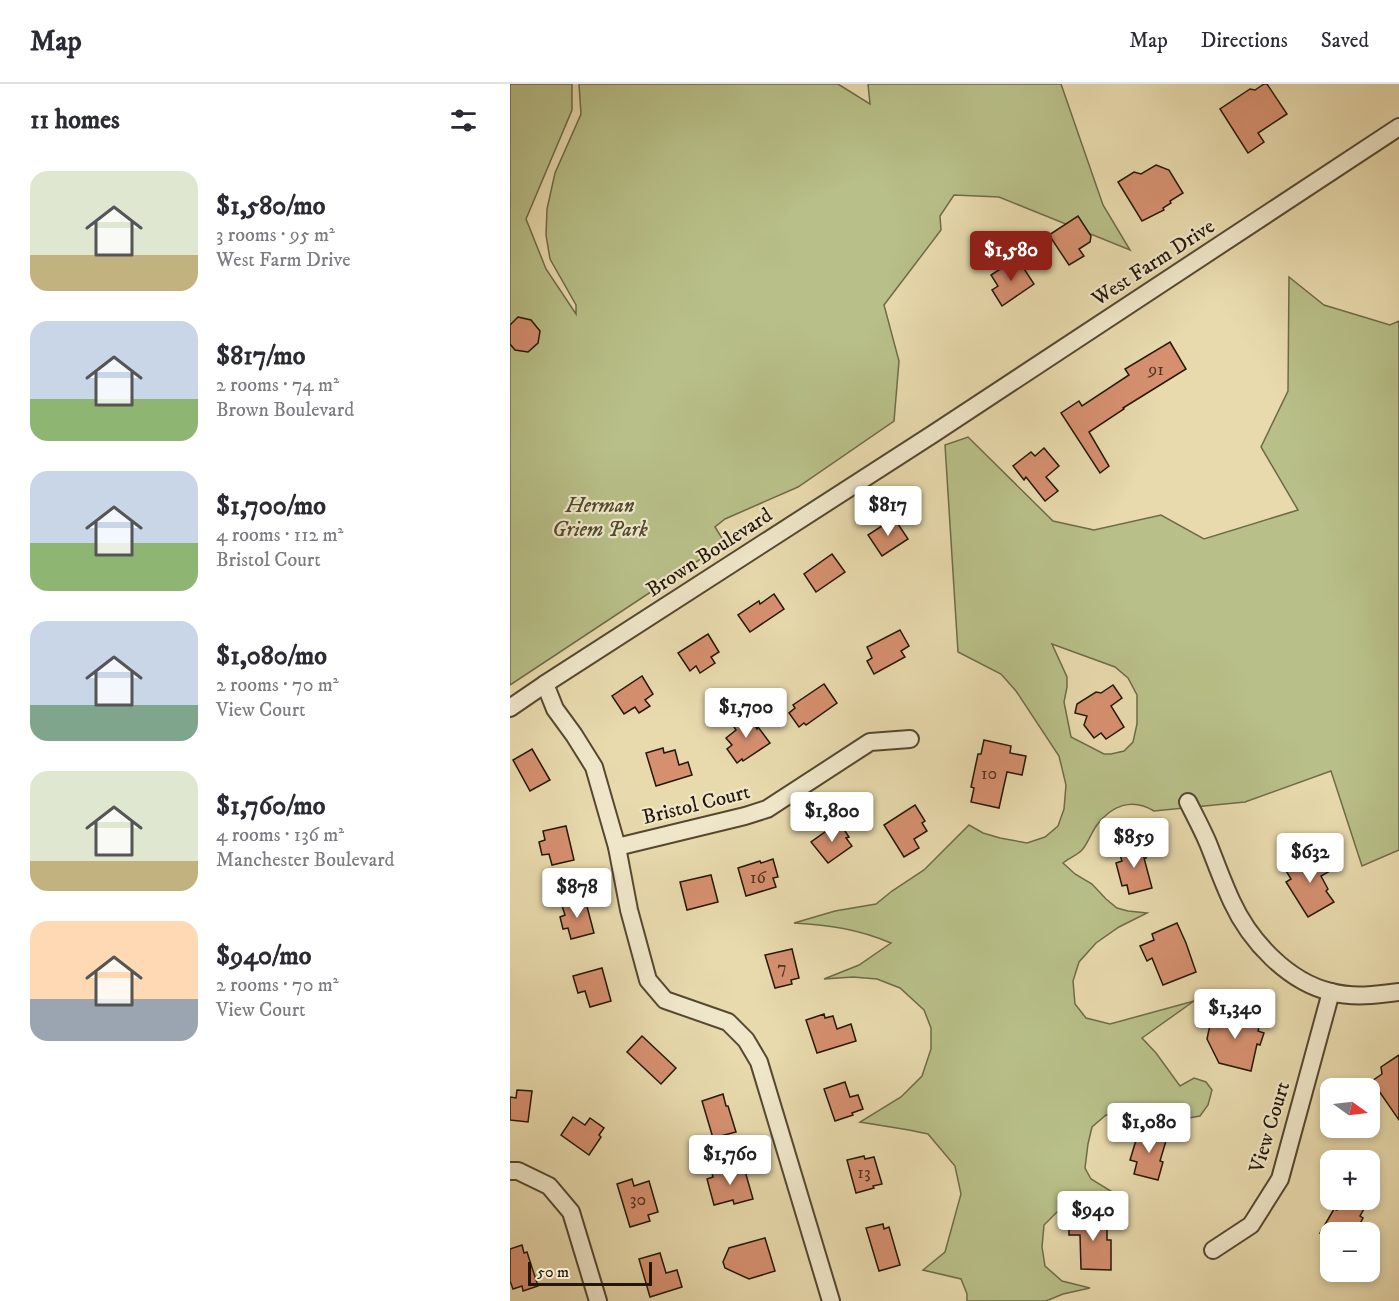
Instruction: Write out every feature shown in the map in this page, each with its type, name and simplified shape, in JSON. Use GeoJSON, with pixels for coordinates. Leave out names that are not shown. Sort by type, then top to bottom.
{"type":"FeatureCollection","features":[{"type":"Feature","properties":{"kind":"street","name":"West Farm Drive"},"geometry":{"type":"LineString","coordinates":[[933,434],[1399,127]]}},
{"type":"Feature","properties":{"kind":"street","name":"Brown Boulevard"},"geometry":{"type":"LineString","coordinates":[[510,708],[933,434]]}},
{"type":"Feature","properties":{"kind":"street"},"geometry":{"type":"LineString","coordinates":[[544,684],[555,708],[594,767],[617,848],[629,910],[648,980],[665,1000],[728,1022],[746,1040],[759,1062],[831,1301]]}},
{"type":"Feature","properties":{"kind":"street","name":"Bristol Court"},"geometry":{"type":"LineString","coordinates":[[617,848],[767,809],[870,742],[910,739]]}},
{"type":"Feature","properties":{"kind":"street"},"geometry":{"type":"LineString","coordinates":[[1188,802],[1233,904],[1255,939],[1282,967],[1306,983],[1331,992],[1355,995],[1399,992]]}},
{"type":"Feature","properties":{"kind":"street","name":"View Court"},"geometry":{"type":"LineString","coordinates":[[1213,1250],[1251,1225],[1280,1179],[1331,992]]}},
{"type":"Feature","properties":{"kind":"street"},"geometry":{"type":"LineString","coordinates":[[510,1171],[518,1171],[549,1186],[571,1212],[598,1301]]}},
{"type":"Feature","properties":{"kind":"green space","name":"Herman Griem Park"},"geometry":{"type":"Polygon","coordinates":[[[510,84],[572,84],[572,110],[526,219],[546,269],[576,314],[576,305],[550,259],[546,235],[547,209],[555,173],[581,114],[579,84],[838,84],[870,104],[868,84],[1061,84],[1103,205],[1130,250],[999,197],[954,195],[940,216],[941,230],[884,305],[899,361],[894,421],[798,487],[725,519],[715,527],[725,543],[510,685],[510,84]]]}},
{"type":"Feature","properties":{"kind":"green space"},"geometry":{"type":"Polygon","coordinates":[[[1289,277],[1324,305],[1390,325],[1399,321],[1399,850],[1362,866],[1331,771],[1245,802],[1154,811],[1130,804],[1115,809],[1103,818],[1082,850],[1063,863],[1075,874],[1092,884],[1117,908],[1147,913],[1119,927],[1096,943],[1079,962],[1073,981],[1075,1004],[1086,1018],[1110,1024],[1194,1001],[1142,1038],[1180,1086],[1194,1078],[1206,1082],[1212,1090],[1208,1105],[1200,1116],[1183,1119],[1106,1115],[1092,1127],[1085,1168],[1091,1179],[1114,1193],[1089,1197],[1057,1212],[1044,1225],[1042,1247],[1045,1266],[1062,1281],[1090,1288],[1063,1294],[1046,1301],[967,1301],[967,1294],[961,1279],[923,1270],[945,1252],[961,1194],[955,1166],[928,1134],[860,1122],[901,1097],[922,1076],[931,1049],[931,1028],[924,1010],[900,988],[877,979],[853,977],[824,979],[859,965],[891,943],[843,928],[794,923],[835,911],[876,904],[924,870],[969,825],[983,833],[1027,843],[1045,837],[1058,826],[1064,809],[1066,785],[1059,756],[1016,691],[1001,674],[958,652],[945,445],[968,437],[1053,521],[1094,530],[1161,515],[1204,539],[1298,510],[1261,447],[1288,391],[1289,277]],[[1052,644],[1067,677],[1064,702],[1071,737],[1104,754],[1124,751],[1133,742],[1137,724],[1137,695],[1128,678],[1115,667],[1052,644]]]}},
{"type":"Feature","properties":{"kind":"building"},"geometry":{"type":"Polygon","coordinates":[[[1267,84],[1287,114],[1258,133],[1264,142],[1248,153],[1220,109],[1250,89],[1255,90],[1267,84]]]}},
{"type":"Feature","properties":{"kind":"building"},"geometry":{"type":"Polygon","coordinates":[[[1156,165],[1169,170],[1183,193],[1170,201],[1171,203],[1163,208],[1164,210],[1142,221],[1118,182],[1134,172],[1141,174],[1156,165]]]}},
{"type":"Feature","properties":{"kind":"building"},"geometry":{"type":"Polygon","coordinates":[[[1078,216],[1091,236],[1090,242],[1079,249],[1084,256],[1069,265],[1049,235],[1078,216]]]}},
{"type":"Feature","properties":{"kind":"building"},"geometry":{"type":"Polygon","coordinates":[[[1017,258],[1034,284],[1002,306],[992,290],[998,286],[991,275],[1017,258]]]}},
{"type":"Feature","properties":{"kind":"building"},"geometry":{"type":"Polygon","coordinates":[[[518,317],[531,320],[540,331],[538,343],[528,352],[515,350],[510,344],[510,325],[518,317]]]}},
{"type":"Feature","properties":{"kind":"building"},"geometry":{"type":"Polygon","coordinates":[[[1170,342],[1186,369],[1089,432],[1109,466],[1100,473],[1061,413],[1079,401],[1082,406],[1129,375],[1125,369],[1170,342]]]}},
{"type":"Feature","properties":{"kind":"building"},"geometry":{"type":"Polygon","coordinates":[[[1044,448],[1059,466],[1046,477],[1058,491],[1045,501],[1026,477],[1024,480],[1013,466],[1031,452],[1035,456],[1044,448]]]}},
{"type":"Feature","properties":{"kind":"building"},"geometry":{"type":"Polygon","coordinates":[[[894,518],[908,539],[882,556],[868,535],[894,518]]]}},
{"type":"Feature","properties":{"kind":"building"},"geometry":{"type":"Polygon","coordinates":[[[832,554],[845,572],[816,592],[804,574],[832,554]]]}},
{"type":"Feature","properties":{"kind":"building"},"geometry":{"type":"Polygon","coordinates":[[[774,594],[784,609],[750,632],[738,615],[774,594]]]}},
{"type":"Feature","properties":{"kind":"building"},"geometry":{"type":"Polygon","coordinates":[[[900,630],[909,646],[901,651],[905,657],[874,674],[867,661],[872,658],[867,647],[900,630]]]}},
{"type":"Feature","properties":{"kind":"building"},"geometry":{"type":"Polygon","coordinates":[[[708,634],[719,652],[711,657],[715,663],[700,673],[696,666],[690,671],[678,653],[708,634]]]}},
{"type":"Feature","properties":{"kind":"building"},"geometry":{"type":"Polygon","coordinates":[[[642,676],[653,694],[645,700],[650,706],[639,713],[635,707],[624,714],[612,696],[642,676]]]}},
{"type":"Feature","properties":{"kind":"building"},"geometry":{"type":"Polygon","coordinates":[[[824,684],[837,703],[806,725],[804,723],[799,727],[789,713],[795,708],[793,705],[824,684]]]}},
{"type":"Feature","properties":{"kind":"building"},"geometry":{"type":"Polygon","coordinates":[[[1113,685],[1122,698],[1111,706],[1124,727],[1106,739],[1101,733],[1094,738],[1084,725],[1087,716],[1075,713],[1077,704],[1113,685]]]}},
{"type":"Feature","properties":{"kind":"building"},"geometry":{"type":"Polygon","coordinates":[[[743,713],[770,743],[737,763],[727,749],[732,745],[726,738],[736,730],[731,722],[743,713]]]}},
{"type":"Feature","properties":{"kind":"building"},"geometry":{"type":"Polygon","coordinates":[[[984,740],[1011,746],[1010,753],[1026,756],[1022,775],[1007,772],[999,808],[971,802],[974,788],[971,787],[978,754],[981,754],[984,740]]]}},
{"type":"Feature","properties":{"kind":"building"},"geometry":{"type":"Polygon","coordinates":[[[663,748],[664,753],[675,750],[679,765],[688,762],[692,775],[656,786],[646,753],[663,748]]]}},
{"type":"Feature","properties":{"kind":"building"},"geometry":{"type":"Polygon","coordinates":[[[532,749],[550,780],[530,791],[513,760],[532,749]]]}},
{"type":"Feature","properties":{"kind":"building"},"geometry":{"type":"Polygon","coordinates":[[[915,805],[925,821],[922,823],[927,831],[914,839],[919,848],[904,857],[884,825],[915,805]]]}},
{"type":"Feature","properties":{"kind":"building"},"geometry":{"type":"Polygon","coordinates":[[[839,822],[852,846],[828,863],[811,842],[839,822]]]}},
{"type":"Feature","properties":{"kind":"building"},"geometry":{"type":"Polygon","coordinates":[[[566,826],[574,860],[552,865],[549,854],[542,855],[539,842],[545,840],[543,831],[566,826]]]}},
{"type":"Feature","properties":{"kind":"building"},"geometry":{"type":"Polygon","coordinates":[[[1142,843],[1152,888],[1129,894],[1127,885],[1122,886],[1116,863],[1122,861],[1118,849],[1142,843]]]}},
{"type":"Feature","properties":{"kind":"building"},"geometry":{"type":"Polygon","coordinates":[[[1319,852],[1330,871],[1321,876],[1328,889],[1326,891],[1334,902],[1308,917],[1286,882],[1291,879],[1285,869],[1319,852]]]}},
{"type":"Feature","properties":{"kind":"building"},"geometry":{"type":"Polygon","coordinates":[[[773,859],[778,877],[773,878],[776,887],[746,896],[738,868],[773,859]]]}},
{"type":"Feature","properties":{"kind":"building"},"geometry":{"type":"Polygon","coordinates":[[[711,875],[718,902],[687,910],[680,882],[711,875]]]}},
{"type":"Feature","properties":{"kind":"building"},"geometry":{"type":"Polygon","coordinates":[[[585,899],[594,933],[571,939],[568,928],[563,929],[560,917],[565,915],[562,906],[585,899]]]}},
{"type":"Feature","properties":{"kind":"building"},"geometry":{"type":"Polygon","coordinates":[[[1177,923],[1196,972],[1163,985],[1152,958],[1147,961],[1140,946],[1154,940],[1152,934],[1177,923]]]}},
{"type":"Feature","properties":{"kind":"building"},"geometry":{"type":"Polygon","coordinates":[[[792,949],[799,978],[791,980],[792,984],[775,988],[765,955],[792,949]]]}},
{"type":"Feature","properties":{"kind":"building"},"geometry":{"type":"Polygon","coordinates":[[[602,968],[611,1001],[590,1007],[585,991],[578,993],[573,976],[602,968]]]}},
{"type":"Feature","properties":{"kind":"building"},"geometry":{"type":"Polygon","coordinates":[[[1231,1013],[1261,1019],[1258,1031],[1264,1033],[1260,1045],[1257,1044],[1251,1071],[1219,1063],[1207,1039],[1211,1020],[1231,1013]]]}},
{"type":"Feature","properties":{"kind":"building"},"geometry":{"type":"Polygon","coordinates":[[[824,1014],[825,1018],[833,1016],[837,1029],[851,1024],[856,1041],[817,1053],[806,1020],[824,1014]]]}},
{"type":"Feature","properties":{"kind":"building"},"geometry":{"type":"Polygon","coordinates":[[[642,1036],[676,1068],[661,1084],[627,1052],[642,1036]]]}},
{"type":"Feature","properties":{"kind":"building"},"geometry":{"type":"Polygon","coordinates":[[[1399,1055],[1399,1120],[1380,1093],[1380,1078],[1376,1078],[1382,1074],[1381,1067],[1399,1055]]]}},
{"type":"Feature","properties":{"kind":"building"},"geometry":{"type":"Polygon","coordinates":[[[845,1082],[850,1097],[858,1095],[863,1109],[835,1121],[824,1089],[845,1082]]]}},
{"type":"Feature","properties":{"kind":"building"},"geometry":{"type":"Polygon","coordinates":[[[517,1090],[532,1091],[528,1122],[510,1120],[510,1097],[516,1098],[517,1090]]]}},
{"type":"Feature","properties":{"kind":"building"},"geometry":{"type":"Polygon","coordinates":[[[723,1094],[736,1132],[713,1138],[702,1101],[723,1094]]]}},
{"type":"Feature","properties":{"kind":"building"},"geometry":{"type":"Polygon","coordinates":[[[573,1117],[585,1125],[590,1118],[604,1128],[589,1155],[561,1135],[573,1117]]]}},
{"type":"Feature","properties":{"kind":"building"},"geometry":{"type":"Polygon","coordinates":[[[1146,1128],[1168,1134],[1160,1161],[1163,1162],[1158,1180],[1134,1174],[1137,1162],[1130,1160],[1137,1137],[1143,1139],[1146,1128]]]}},
{"type":"Feature","properties":{"kind":"building"},"geometry":{"type":"Polygon","coordinates":[[[864,1156],[865,1159],[874,1157],[882,1184],[856,1193],[847,1160],[864,1156]]]}},
{"type":"Feature","properties":{"kind":"building"},"geometry":{"type":"Polygon","coordinates":[[[743,1164],[753,1199],[734,1204],[733,1200],[714,1205],[707,1179],[713,1177],[712,1173],[743,1164]]]}},
{"type":"Feature","properties":{"kind":"building"},"geometry":{"type":"Polygon","coordinates":[[[632,1179],[634,1186],[649,1181],[658,1212],[648,1215],[650,1221],[630,1227],[617,1184],[632,1179]]]}},
{"type":"Feature","properties":{"kind":"building"},"geometry":{"type":"Polygon","coordinates":[[[1333,1210],[1363,1210],[1360,1216],[1363,1218],[1361,1222],[1326,1222],[1333,1210]]]}},
{"type":"Feature","properties":{"kind":"building"},"geometry":{"type":"Polygon","coordinates":[[[1069,1218],[1107,1218],[1107,1240],[1111,1240],[1111,1270],[1081,1269],[1080,1235],[1069,1235],[1069,1218]]]}},
{"type":"Feature","properties":{"kind":"building"},"geometry":{"type":"Polygon","coordinates":[[[883,1224],[884,1229],[889,1227],[900,1265],[879,1271],[866,1228],[883,1224]]]}},
{"type":"Feature","properties":{"kind":"building"},"geometry":{"type":"Polygon","coordinates":[[[765,1238],[775,1271],[749,1279],[725,1268],[723,1262],[729,1248],[765,1238]]]}},
{"type":"Feature","properties":{"kind":"building"},"geometry":{"type":"Polygon","coordinates":[[[522,1245],[524,1253],[527,1252],[538,1286],[523,1291],[522,1286],[513,1289],[510,1281],[510,1249],[522,1245]]]}},
{"type":"Feature","properties":{"kind":"building"},"geometry":{"type":"Polygon","coordinates":[[[660,1253],[666,1273],[677,1270],[682,1287],[650,1297],[639,1259],[660,1253]]]}}]}
